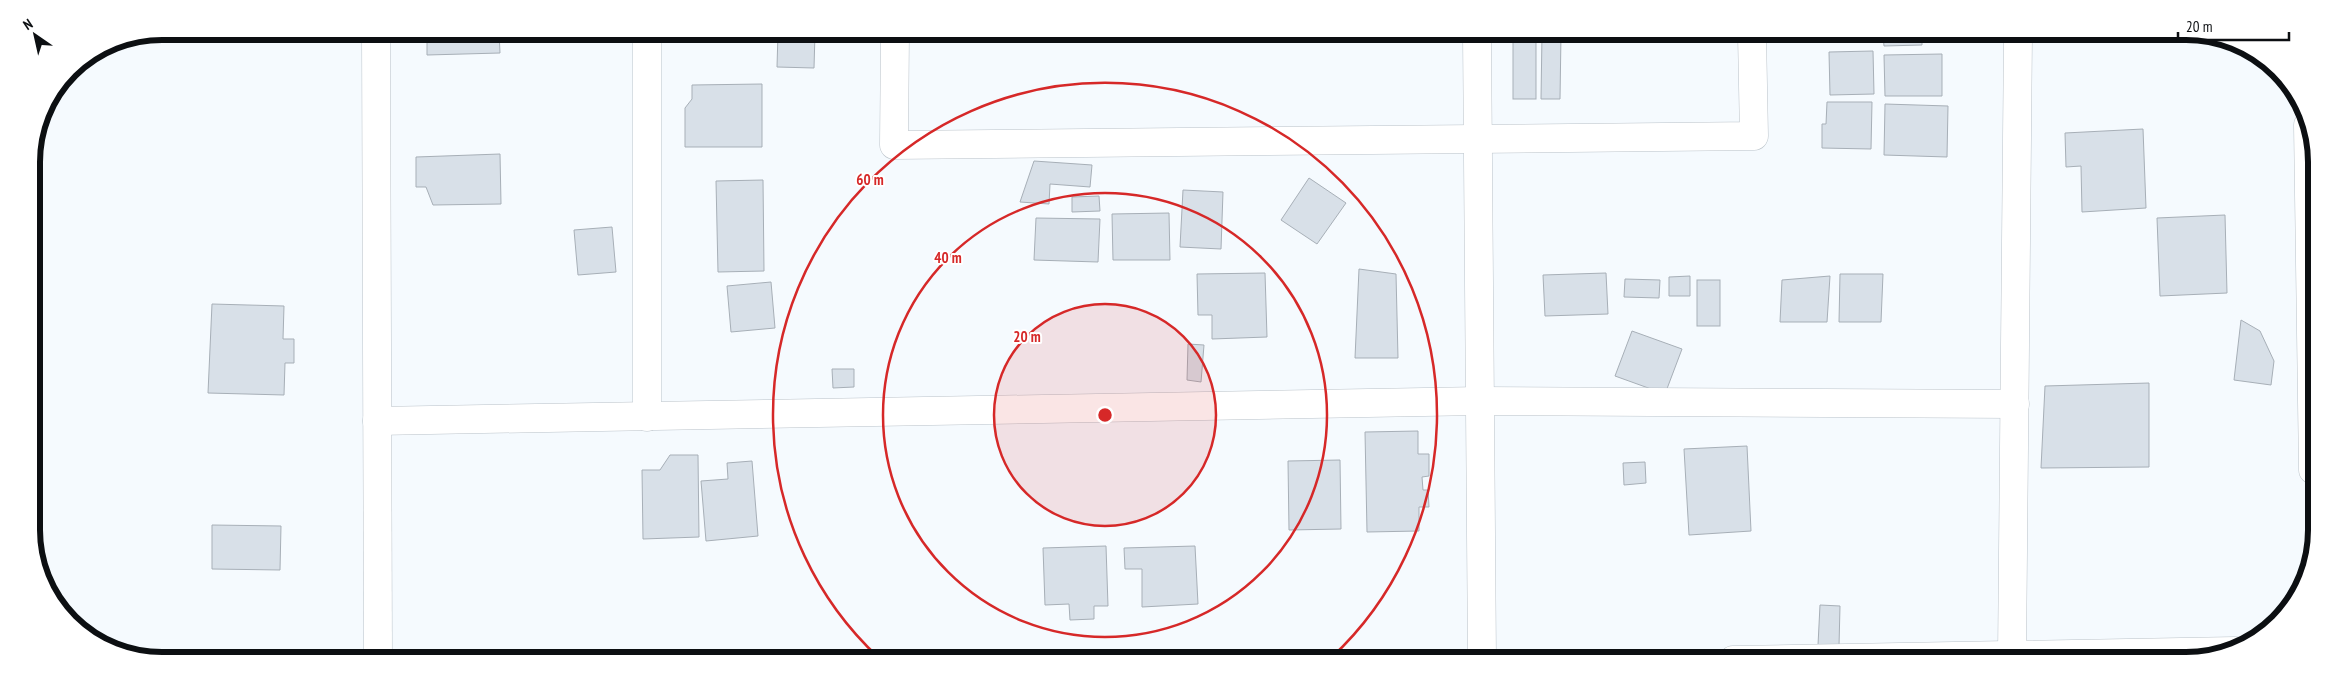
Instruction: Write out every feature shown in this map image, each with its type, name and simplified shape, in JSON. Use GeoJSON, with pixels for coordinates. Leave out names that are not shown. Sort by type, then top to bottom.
{"type":"FeatureCollection","features":[{"type":"Feature","properties":{"kind":"street"},"geometry":{"type":"LineString","coordinates":[[376,40],[378,652]]}},
{"type":"Feature","properties":{"kind":"street"},"geometry":{"type":"LineString","coordinates":[[647,40],[647,416]]}},
{"type":"Feature","properties":{"kind":"street"},"geometry":{"type":"LineString","coordinates":[[895,40],[894,145],[1754,136],[1752,40]]}},
{"type":"Feature","properties":{"kind":"street"},"geometry":{"type":"LineString","coordinates":[[1477,40],[1482,652]]}},
{"type":"Feature","properties":{"kind":"street"},"geometry":{"type":"LineString","coordinates":[[2012,652],[2018,40]]}},
{"type":"Feature","properties":{"kind":"street"},"geometry":{"type":"LineString","coordinates":[[377,422],[1480,401],[2015,404]]}},
{"type":"Feature","properties":{"kind":"street"},"geometry":{"type":"LineString","coordinates":[[2179,652],[2196,652]]}},
{"type":"Feature","properties":{"kind":"building"},"geometry":{"type":"Polygon","coordinates":[[[427,40],[499,40],[500,53],[427,55],[427,40]]]}},
{"type":"Feature","properties":{"kind":"building"},"geometry":{"type":"Polygon","coordinates":[[[778,40],[815,40],[814,68],[777,67],[778,40]]]}},
{"type":"Feature","properties":{"kind":"building"},"geometry":{"type":"Polygon","coordinates":[[[1513,40],[1536,40],[1536,99],[1513,99],[1513,40]]]}},
{"type":"Feature","properties":{"kind":"building"},"geometry":{"type":"Polygon","coordinates":[[[1542,40],[1561,40],[1560,99],[1541,99],[1542,40]]]}},
{"type":"Feature","properties":{"kind":"building"},"geometry":{"type":"Polygon","coordinates":[[[1883,40],[1922,40],[1922,45],[1884,46],[1883,40]]]}},
{"type":"Feature","properties":{"kind":"building"},"geometry":{"type":"Polygon","coordinates":[[[1873,51],[1874,94],[1830,95],[1829,52],[1873,51]]]}},
{"type":"Feature","properties":{"kind":"building"},"geometry":{"type":"Polygon","coordinates":[[[1942,54],[1942,96],[1885,96],[1884,55],[1942,54]]]}},
{"type":"Feature","properties":{"kind":"building"},"geometry":{"type":"Polygon","coordinates":[[[762,84],[762,147],[685,147],[685,108],[692,99],[692,85],[762,84]]]}},
{"type":"Feature","properties":{"kind":"building"},"geometry":{"type":"Polygon","coordinates":[[[1827,102],[1872,102],[1871,149],[1822,148],[1822,124],[1826,124],[1827,102]]]}},
{"type":"Feature","properties":{"kind":"building"},"geometry":{"type":"Polygon","coordinates":[[[1885,104],[1948,106],[1947,157],[1884,155],[1885,104]]]}},
{"type":"Feature","properties":{"kind":"building"},"geometry":{"type":"Polygon","coordinates":[[[2143,129],[2146,208],[2082,212],[2081,166],[2066,167],[2065,133],[2143,129]]]}},
{"type":"Feature","properties":{"kind":"building"},"geometry":{"type":"Polygon","coordinates":[[[500,154],[501,204],[433,205],[426,187],[416,187],[416,157],[500,154]]]}},
{"type":"Feature","properties":{"kind":"building"},"geometry":{"type":"Polygon","coordinates":[[[1034,161],[1092,165],[1090,187],[1050,184],[1049,204],[1020,202],[1034,161]]]}},
{"type":"Feature","properties":{"kind":"building"},"geometry":{"type":"Polygon","coordinates":[[[1309,178],[1346,203],[1317,244],[1281,220],[1309,178]]]}},
{"type":"Feature","properties":{"kind":"building"},"geometry":{"type":"Polygon","coordinates":[[[763,180],[764,271],[718,272],[716,181],[763,180]]]}},
{"type":"Feature","properties":{"kind":"building"},"geometry":{"type":"Polygon","coordinates":[[[1183,190],[1223,192],[1221,249],[1180,247],[1183,190]]]}},
{"type":"Feature","properties":{"kind":"building"},"geometry":{"type":"Polygon","coordinates":[[[1099,196],[1100,211],[1072,212],[1072,197],[1099,196]]]}},
{"type":"Feature","properties":{"kind":"building"},"geometry":{"type":"Polygon","coordinates":[[[1169,213],[1170,260],[1113,260],[1112,214],[1169,213]]]}},
{"type":"Feature","properties":{"kind":"building"},"geometry":{"type":"Polygon","coordinates":[[[2225,215],[2227,293],[2160,296],[2157,218],[2225,215]]]}},
{"type":"Feature","properties":{"kind":"building"},"geometry":{"type":"Polygon","coordinates":[[[1036,218],[1100,219],[1098,262],[1034,260],[1036,218]]]}},
{"type":"Feature","properties":{"kind":"building"},"geometry":{"type":"Polygon","coordinates":[[[612,227],[616,272],[578,275],[574,230],[612,227]]]}},
{"type":"Feature","properties":{"kind":"building"},"geometry":{"type":"Polygon","coordinates":[[[1359,269],[1396,274],[1398,358],[1355,358],[1359,269]]]}},
{"type":"Feature","properties":{"kind":"building"},"geometry":{"type":"Polygon","coordinates":[[[1265,273],[1267,337],[1212,339],[1212,315],[1198,315],[1197,274],[1265,273]]]}},
{"type":"Feature","properties":{"kind":"building"},"geometry":{"type":"Polygon","coordinates":[[[1606,273],[1608,314],[1545,316],[1543,275],[1606,273]]]}},
{"type":"Feature","properties":{"kind":"building"},"geometry":{"type":"Polygon","coordinates":[[[1840,274],[1883,274],[1881,322],[1839,322],[1840,274]]]}},
{"type":"Feature","properties":{"kind":"building"},"geometry":{"type":"Polygon","coordinates":[[[1690,276],[1690,296],[1669,296],[1669,277],[1690,276]]]}},
{"type":"Feature","properties":{"kind":"building"},"geometry":{"type":"Polygon","coordinates":[[[1830,276],[1827,322],[1780,322],[1782,280],[1830,276]]]}},
{"type":"Feature","properties":{"kind":"building"},"geometry":{"type":"Polygon","coordinates":[[[1625,279],[1660,280],[1659,298],[1624,297],[1625,279]]]}},
{"type":"Feature","properties":{"kind":"building"},"geometry":{"type":"Polygon","coordinates":[[[1697,280],[1720,280],[1720,326],[1697,326],[1697,280]]]}},
{"type":"Feature","properties":{"kind":"building"},"geometry":{"type":"Polygon","coordinates":[[[771,282],[775,328],[731,332],[727,286],[771,282]]]}},
{"type":"Feature","properties":{"kind":"building"},"geometry":{"type":"Polygon","coordinates":[[[212,304],[284,306],[283,339],[294,339],[294,363],[285,363],[284,395],[208,393],[212,304]]]}},
{"type":"Feature","properties":{"kind":"building"},"geometry":{"type":"Polygon","coordinates":[[[2241,320],[2260,331],[2274,361],[2271,385],[2234,380],[2241,320]]]}},
{"type":"Feature","properties":{"kind":"building"},"geometry":{"type":"Polygon","coordinates":[[[1632,331],[1682,349],[1665,394],[1615,376],[1632,331]]]}},
{"type":"Feature","properties":{"kind":"building"},"geometry":{"type":"Polygon","coordinates":[[[1188,344],[1204,345],[1201,382],[1187,380],[1188,344]]]}},
{"type":"Feature","properties":{"kind":"building"},"geometry":{"type":"Polygon","coordinates":[[[832,369],[854,369],[854,387],[833,388],[832,369]]]}},
{"type":"Feature","properties":{"kind":"building"},"geometry":{"type":"Polygon","coordinates":[[[2149,383],[2149,467],[2041,468],[2045,386],[2149,383]]]}},
{"type":"Feature","properties":{"kind":"building"},"geometry":{"type":"Polygon","coordinates":[[[1418,431],[1418,454],[1429,454],[1429,476],[1422,477],[1423,490],[1428,490],[1429,507],[1419,507],[1419,531],[1367,532],[1365,432],[1418,431]]]}},
{"type":"Feature","properties":{"kind":"building"},"geometry":{"type":"Polygon","coordinates":[[[1747,446],[1751,531],[1689,535],[1684,449],[1747,446]]]}},
{"type":"Feature","properties":{"kind":"building"},"geometry":{"type":"Polygon","coordinates":[[[670,455],[698,455],[699,537],[643,539],[642,470],[660,470],[670,455]]]}},
{"type":"Feature","properties":{"kind":"building"},"geometry":{"type":"Polygon","coordinates":[[[1340,460],[1341,529],[1289,530],[1288,461],[1340,460]]]}},
{"type":"Feature","properties":{"kind":"building"},"geometry":{"type":"Polygon","coordinates":[[[752,461],[758,536],[706,541],[701,481],[728,479],[727,463],[752,461]]]}},
{"type":"Feature","properties":{"kind":"building"},"geometry":{"type":"Polygon","coordinates":[[[1645,462],[1646,483],[1624,485],[1623,463],[1645,462]]]}},
{"type":"Feature","properties":{"kind":"building"},"geometry":{"type":"Polygon","coordinates":[[[212,525],[281,526],[280,570],[212,569],[212,525]]]}},
{"type":"Feature","properties":{"kind":"building"},"geometry":{"type":"Polygon","coordinates":[[[1106,546],[1108,606],[1094,606],[1094,619],[1070,620],[1069,604],[1045,605],[1043,548],[1106,546]]]}},
{"type":"Feature","properties":{"kind":"building"},"geometry":{"type":"Polygon","coordinates":[[[1195,546],[1198,604],[1142,607],[1142,569],[1125,569],[1124,548],[1195,546]]]}},
{"type":"Feature","properties":{"kind":"building"},"geometry":{"type":"Polygon","coordinates":[[[1820,605],[1840,606],[1839,646],[1818,645],[1820,605]]]}}]}
